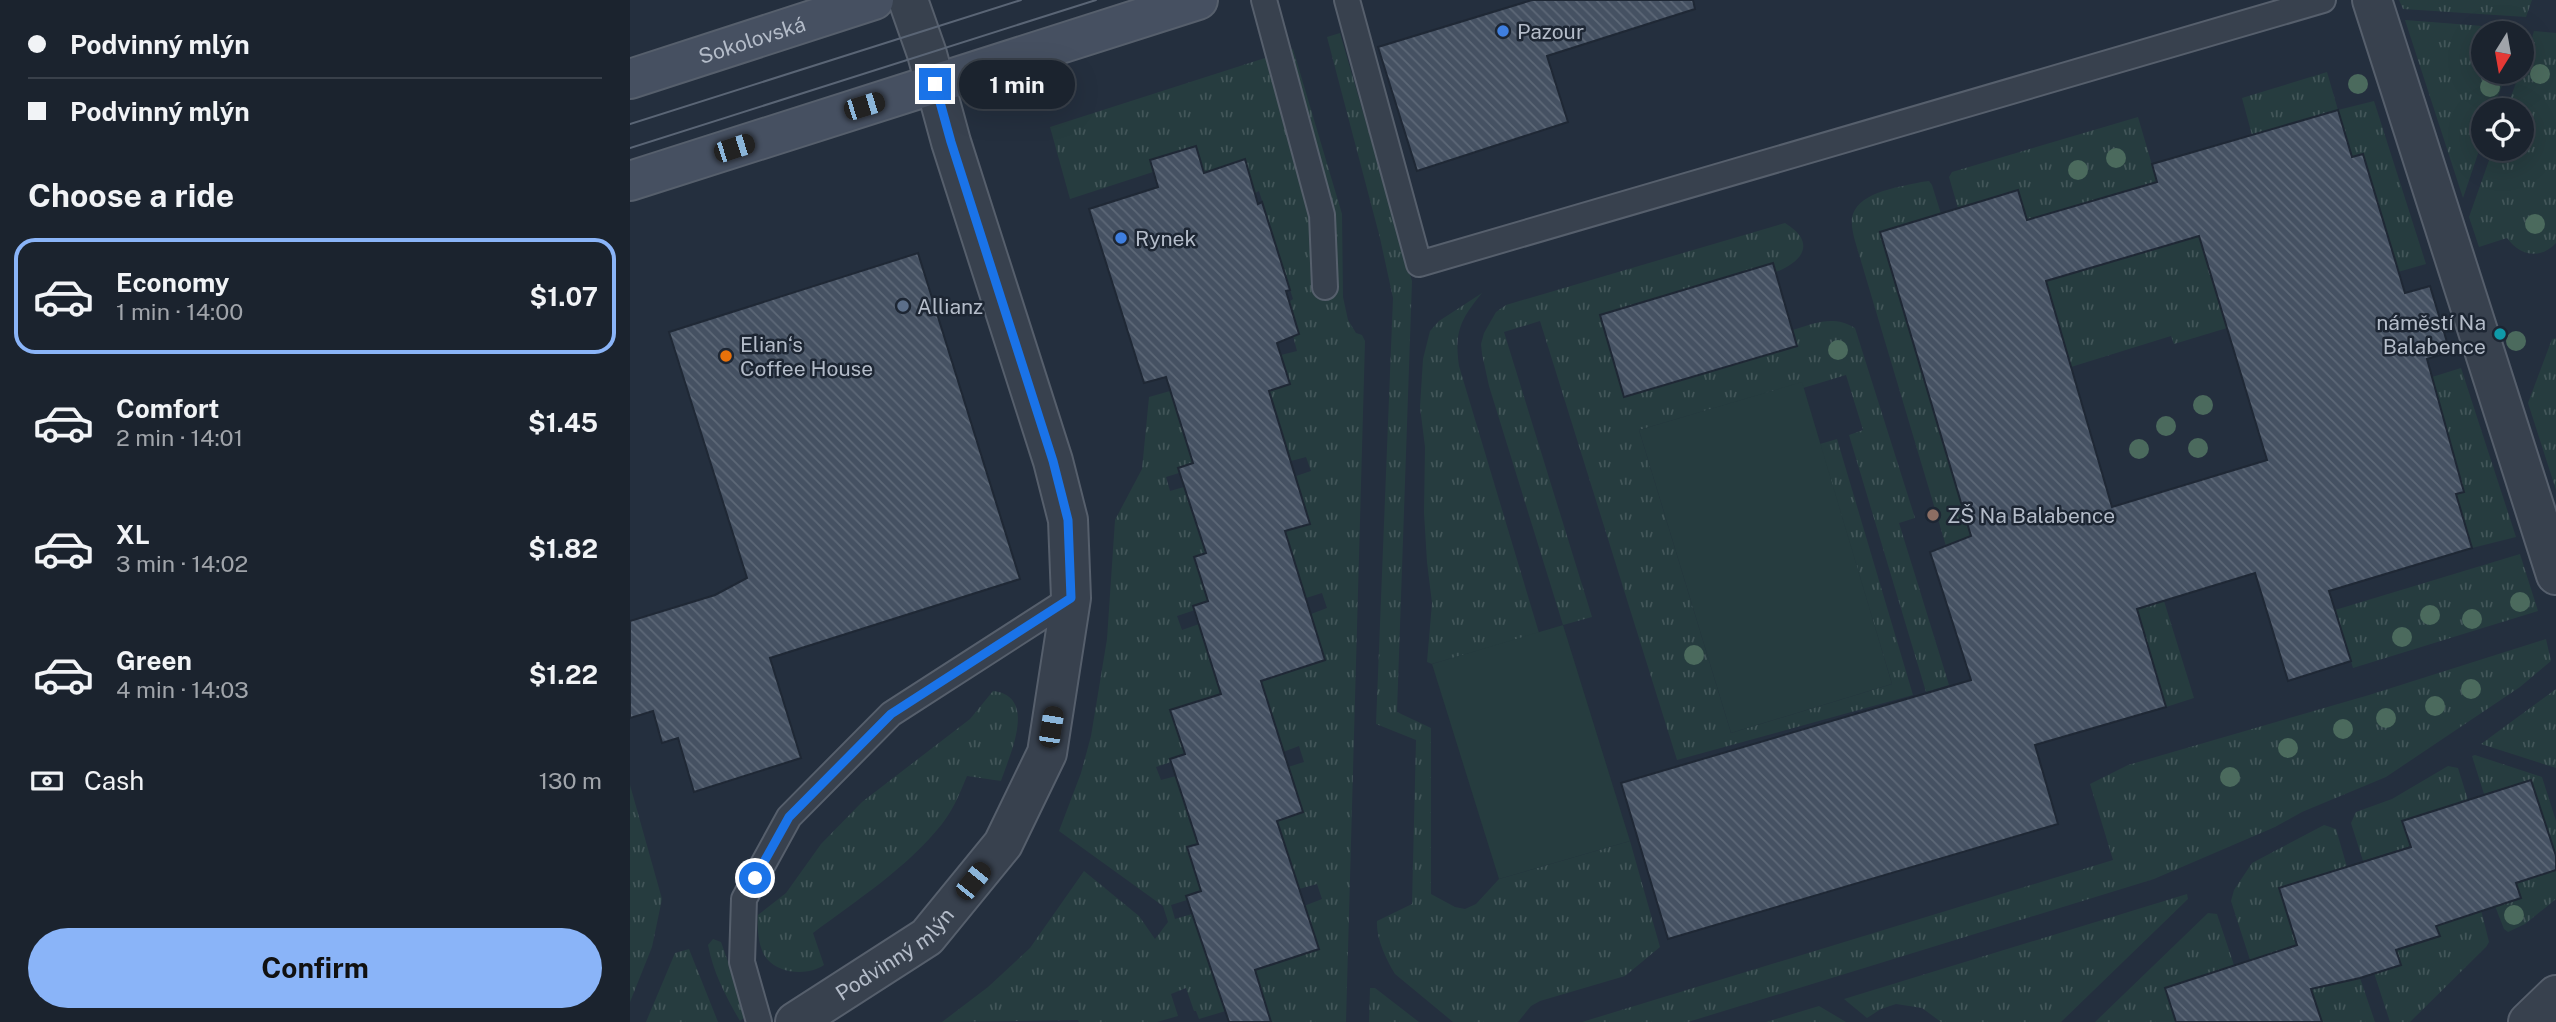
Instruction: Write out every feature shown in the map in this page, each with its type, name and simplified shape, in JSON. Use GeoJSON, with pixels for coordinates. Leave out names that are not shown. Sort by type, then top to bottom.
{"type":"FeatureCollection","features":[{"type":"Feature","properties":{"kind":"main road","name":"Sokolovská"},"geometry":{"type":"LineString","coordinates":[[630,79],[874,0]]}},
{"type":"Feature","properties":{"kind":"main road"},"geometry":{"type":"LineString","coordinates":[[630,181],[1198,0]]}},
{"type":"Feature","properties":{"kind":"street","name":"Podvinný mlýn"},"geometry":{"type":"LineString","coordinates":[[795,1022],[927,937],[1003,844],[1047,752],[1071,598],[1068,520],[1053,461],[908,0]]}},
{"type":"Feature","properties":{"kind":"street"},"geometry":{"type":"LineString","coordinates":[[2372,0],[2556,575]]}},
{"type":"Feature","properties":{"kind":"street"},"geometry":{"type":"LineString","coordinates":[[2528,1022],[2556,995]]}},
{"type":"Feature","properties":{"kind":"lane"},"geometry":{"type":"LineString","coordinates":[[1264,0],[1322,215],[1325,287]]}},
{"type":"Feature","properties":{"kind":"lane"},"geometry":{"type":"LineString","coordinates":[[1347,0],[1419,264],[2323,0]]}},
{"type":"Feature","properties":{"kind":"lane"},"geometry":{"type":"LineString","coordinates":[[759,1022],[742,962],[744,899],[789,817],[891,714],[1071,598]]}},
{"type":"Feature","properties":{"kind":"green space"},"geometry":{"type":"Polygon","coordinates":[[[2399,0],[2532,0],[2526,17],[2403,9],[2399,0]]]}},
{"type":"Feature","properties":{"kind":"green space"},"geometry":{"type":"Polygon","coordinates":[[[2405,20],[2471,25],[2471,84],[2503,84],[2497,98],[2471,98],[2471,161],[2476,161],[2463,198],[2405,20]]]}},
{"type":"Feature","properties":{"kind":"green space"},"geometry":{"type":"Polygon","coordinates":[[[2534,31],[2556,33],[2556,243],[2537,254],[2518,249],[2507,238],[2479,247],[2469,217],[2489,161],[2534,161],[2534,98],[2510,98],[2516,84],[2534,84],[2534,31]]]}},
{"type":"Feature","properties":{"kind":"green space"},"geometry":{"type":"Polygon","coordinates":[[[1340,33],[1412,281],[1397,712],[1431,728],[1431,894],[1455,907],[1465,909],[1476,904],[1499,879],[1630,841],[1660,947],[1625,976],[1540,1001],[1531,1006],[1518,1022],[1453,1022],[1395,974],[1378,935],[1377,921],[1412,904],[1416,740],[1376,724],[1393,298],[1380,238],[1327,37],[1340,33]]]}},
{"type":"Feature","properties":{"kind":"green space"},"geometry":{"type":"Polygon","coordinates":[[[1293,49],[1342,214],[1343,297],[1348,320],[1365,341],[1346,1022],[1271,1022],[1255,970],[1304,906],[1322,899],[1317,884],[1299,889],[1277,821],[1303,812],[1288,767],[1304,762],[1299,746],[1283,752],[1260,682],[1325,660],[1311,614],[1327,608],[1322,593],[1306,598],[1285,531],[1310,523],[1296,476],[1311,471],[1306,457],[1291,461],[1269,391],[1290,384],[1281,355],[1297,351],[1293,336],[1299,334],[1289,302],[1293,299],[1259,191],[1255,193],[1245,159],[1204,173],[1195,146],[1150,160],[1153,172],[1070,199],[1050,127],[1293,49]]]}},
{"type":"Feature","properties":{"kind":"green space"},"geometry":{"type":"Polygon","coordinates":[[[2327,72],[2338,110],[2374,101],[2426,264],[2398,272],[2363,155],[2352,157],[2338,111],[2252,135],[2242,98],[2327,72]]]}},
{"type":"Feature","properties":{"kind":"green space"},"geometry":{"type":"Polygon","coordinates":[[[2138,117],[2157,182],[2027,220],[2018,191],[1958,208],[1949,177],[1952,172],[2138,117]]]}},
{"type":"Feature","properties":{"kind":"green space"},"geometry":{"type":"Polygon","coordinates":[[[1929,181],[1941,214],[1880,233],[1958,493],[2014,529],[1946,546],[1852,224],[1857,206],[1864,200],[1893,188],[1929,181]]]}},
{"type":"Feature","properties":{"kind":"green space"},"geometry":{"type":"Polygon","coordinates":[[[1785,223],[1801,237],[1803,250],[1799,257],[1786,268],[1776,272],[1773,264],[1624,397],[1797,346],[1793,330],[1809,325],[1832,321],[1855,328],[1915,518],[1899,523],[1949,685],[1926,692],[1849,435],[1863,430],[1846,375],[1803,388],[1801,383],[1639,430],[1731,733],[1892,684],[1820,444],[1837,439],[1913,695],[1677,760],[1540,321],[1504,332],[1592,617],[1563,625],[1489,386],[1481,344],[1496,312],[1506,305],[1785,223]]]}},
{"type":"Feature","properties":{"kind":"green space"},"geometry":{"type":"Polygon","coordinates":[[[2199,236],[2227,328],[2174,344],[2171,336],[2071,367],[2046,281],[2199,236]]]}},
{"type":"Feature","properties":{"kind":"green space"},"geometry":{"type":"Polygon","coordinates":[[[1482,293],[1461,326],[1458,343],[1459,366],[1539,633],[1432,664],[1427,662],[1432,603],[1424,513],[1425,447],[1420,407],[1423,359],[1430,331],[1439,321],[1482,293]]]}},
{"type":"Feature","properties":{"kind":"green space"},"geometry":{"type":"Polygon","coordinates":[[[2556,338],[2556,490],[2528,403],[2552,339],[2556,338]]]}},
{"type":"Feature","properties":{"kind":"green space"},"geometry":{"type":"Polygon","coordinates":[[[2461,368],[2516,537],[2472,548],[2456,494],[2464,491],[2432,377],[2461,368]]]}},
{"type":"Feature","properties":{"kind":"green space"},"geometry":{"type":"Polygon","coordinates":[[[1802,382],[1892,684],[1731,733],[1639,430],[1802,382]]]}},
{"type":"Feature","properties":{"kind":"green space"},"geometry":{"type":"Polygon","coordinates":[[[1170,391],[1193,463],[1178,468],[1179,473],[1166,477],[1170,491],[1184,487],[1192,512],[1207,508],[1208,601],[1194,606],[1195,610],[1177,616],[1182,630],[1199,624],[1236,690],[1171,710],[1185,754],[1156,767],[1161,780],[1176,776],[1212,839],[1187,847],[1201,891],[1187,895],[1187,900],[1171,905],[1175,919],[1192,914],[1201,940],[1215,935],[1239,1007],[1199,1019],[1186,988],[1171,994],[1178,1016],[1157,1022],[942,1022],[988,987],[1030,948],[1084,871],[1139,916],[1155,939],[1168,922],[1163,906],[1059,831],[1081,773],[1091,736],[1107,639],[1115,520],[1142,469],[1149,397],[1170,391]]]}},
{"type":"Feature","properties":{"kind":"green space"},"geometry":{"type":"Polygon","coordinates":[[[2520,554],[2538,611],[2353,668],[2335,610],[2520,554]]]}},
{"type":"Feature","properties":{"kind":"green space"},"geometry":{"type":"Polygon","coordinates":[[[2164,601],[2194,698],[2166,707],[2137,609],[2164,601]]]}},
{"type":"Feature","properties":{"kind":"green space"},"geometry":{"type":"Polygon","coordinates":[[[1563,625],[1630,841],[1499,879],[1432,664],[1563,625]]]}},
{"type":"Feature","properties":{"kind":"green space"},"geometry":{"type":"Polygon","coordinates":[[[2546,639],[2551,661],[2520,687],[2386,777],[2154,879],[1688,1022],[1582,1022],[2113,860],[2090,784],[2128,765],[2369,695],[2546,639]]]}},
{"type":"Feature","properties":{"kind":"green space"},"geometry":{"type":"Polygon","coordinates":[[[2556,689],[2556,768],[2481,744],[2556,689]]]}},
{"type":"Feature","properties":{"kind":"green space"},"geometry":{"type":"Polygon","coordinates":[[[993,691],[1007,695],[1014,703],[1018,715],[1014,742],[1001,781],[967,776],[950,813],[928,840],[881,883],[813,933],[824,965],[810,971],[794,972],[773,964],[767,959],[760,944],[758,915],[786,893],[821,844],[862,802],[970,719],[993,691]]]}},
{"type":"Feature","properties":{"kind":"green space"},"geometry":{"type":"Polygon","coordinates":[[[2472,756],[2542,777],[2556,821],[2556,856],[2531,780],[2484,794],[2472,756]]]}},
{"type":"Feature","properties":{"kind":"green space"},"geometry":{"type":"Polygon","coordinates":[[[2448,766],[2458,768],[2468,800],[2464,801],[2467,810],[2402,822],[2411,846],[2363,861],[2351,823],[2356,812],[2392,799],[2448,766]]]}},
{"type":"Feature","properties":{"kind":"green space"},"geometry":{"type":"Polygon","coordinates":[[[630,785],[662,899],[652,947],[630,1002],[630,785]]]}},
{"type":"Feature","properties":{"kind":"green space"},"geometry":{"type":"Polygon","coordinates":[[[2324,825],[2336,829],[2347,867],[2344,868],[2346,876],[2297,945],[2250,960],[2231,901],[2234,890],[2252,863],[2324,825]]]}},
{"type":"Feature","properties":{"kind":"green space"},"geometry":{"type":"Polygon","coordinates":[[[2556,870],[2556,899],[2525,924],[2508,932],[2504,929],[2495,906],[2521,898],[2516,883],[2556,870]]]}},
{"type":"Feature","properties":{"kind":"green space"},"geometry":{"type":"Polygon","coordinates":[[[2187,894],[2188,899],[2061,1022],[1941,1022],[1922,1008],[1896,1004],[1867,1018],[1844,999],[2187,894]]]}},
{"type":"Feature","properties":{"kind":"green space"},"geometry":{"type":"Polygon","coordinates":[[[2431,910],[2481,910],[2489,942],[2410,1022],[2390,1022],[2374,973],[2396,950],[2439,936],[2431,910]]]}},
{"type":"Feature","properties":{"kind":"green space"},"geometry":{"type":"Polygon","coordinates":[[[2208,913],[2217,914],[2234,965],[2165,988],[2176,1022],[2095,1022],[2208,913]]]}},
{"type":"Feature","properties":{"kind":"green space"},"geometry":{"type":"Polygon","coordinates":[[[713,939],[721,942],[733,976],[746,995],[745,1017],[740,1021],[713,965],[708,945],[713,939]]]}},
{"type":"Feature","properties":{"kind":"green space"},"geometry":{"type":"Polygon","coordinates":[[[689,949],[718,1022],[646,1022],[675,953],[689,949]]]}},
{"type":"Feature","properties":{"kind":"green space"},"geometry":{"type":"Polygon","coordinates":[[[2308,978],[2360,978],[2375,1022],[2322,1022],[2308,978]]]}},
{"type":"Feature","properties":{"kind":"green space"},"geometry":{"type":"Polygon","coordinates":[[[1370,988],[1375,988],[1419,1022],[1369,1022],[1370,988]]]}},
{"type":"Feature","properties":{"kind":"green space"},"geometry":{"type":"Polygon","coordinates":[[[1819,1006],[1846,1022],[1766,1022],[1819,1006]]]}},
{"type":"Feature","properties":{"kind":"building"},"geometry":{"type":"Polygon","coordinates":[[[1532,0],[1693,0],[1695,9],[1547,56],[1568,122],[1417,171],[1378,47],[1532,0]]]}},
{"type":"Feature","properties":{"kind":"building"},"geometry":{"type":"Polygon","coordinates":[[[2338,110],[2352,157],[2363,154],[2405,293],[2430,286],[2450,352],[2427,359],[2464,492],[2456,494],[2472,548],[2329,591],[2351,661],[2288,681],[2255,573],[2137,609],[2166,707],[2035,745],[2058,824],[1668,939],[1621,783],[1971,680],[1930,552],[1971,536],[1880,232],[2018,190],[2027,220],[2157,182],[2152,164],[2338,110]],[[2199,236],[2046,281],[2112,507],[2267,460],[2199,236]]]}},
{"type":"Feature","properties":{"kind":"building"},"geometry":{"type":"Polygon","coordinates":[[[1196,146],[1204,173],[1245,159],[1258,204],[1262,202],[1290,290],[1286,291],[1299,334],[1277,343],[1290,384],[1269,391],[1310,524],[1285,531],[1325,660],[1261,681],[1303,812],[1277,821],[1319,949],[1255,970],[1271,1022],[1229,1022],[1186,896],[1201,891],[1187,847],[1198,844],[1170,759],[1185,754],[1170,710],[1221,694],[1193,606],[1208,601],[1194,557],[1206,553],[1178,468],[1193,463],[1166,377],[1144,383],[1089,209],[1158,187],[1150,160],[1196,146]]]}},
{"type":"Feature","properties":{"kind":"building"},"geometry":{"type":"Polygon","coordinates":[[[918,253],[1020,579],[770,658],[801,758],[694,792],[678,738],[662,743],[653,711],[630,718],[630,621],[715,595],[747,578],[669,332],[918,253]]]}},
{"type":"Feature","properties":{"kind":"building"},"geometry":{"type":"Polygon","coordinates":[[[1773,263],[1797,346],[1624,397],[1600,315],[1773,263]]]}},
{"type":"Feature","properties":{"kind":"building"},"geometry":{"type":"Polygon","coordinates":[[[2531,780],[2556,856],[2556,870],[2516,883],[2521,898],[2436,926],[2440,936],[2396,950],[2401,965],[2311,989],[2322,1022],[2176,1022],[2165,988],[2297,945],[2279,888],[2411,847],[2402,821],[2531,780]]]}},
{"type":"Feature","properties":{"kind":"tram line"},"geometry":{"type":"LineString","coordinates":[[630,124],[1021,0]]}},
{"type":"Feature","properties":{"kind":"tram line"},"geometry":{"type":"LineString","coordinates":[[630,148],[1096,0]]}},
{"type":"Feature","properties":{"kind":"place","name":"Pazour"},"geometry":{"type":"Point","coordinates":[1503,31]}},
{"type":"Feature","properties":{"kind":"place","name":"Rynek"},"geometry":{"type":"Point","coordinates":[1121,238]}},
{"type":"Feature","properties":{"kind":"place","name":"Allianz"},"geometry":{"type":"Point","coordinates":[903,306]}},
{"type":"Feature","properties":{"kind":"place","name":"náměstí Na Balabence"},"geometry":{"type":"Point","coordinates":[2500,334]}},
{"type":"Feature","properties":{"kind":"place","name":"Elian‘s Coffee House"},"geometry":{"type":"Point","coordinates":[726,356]}},
{"type":"Feature","properties":{"kind":"place","name":"ZŠ Na Balabence"},"geometry":{"type":"Point","coordinates":[1933,515]}},
{"type":"Feature","properties":{"kind":"route"},"geometry":{"type":"LineString","coordinates":[[755,878],[789,817],[891,714],[1071,598],[1068,520],[1053,461],[935,84]]}}]}
